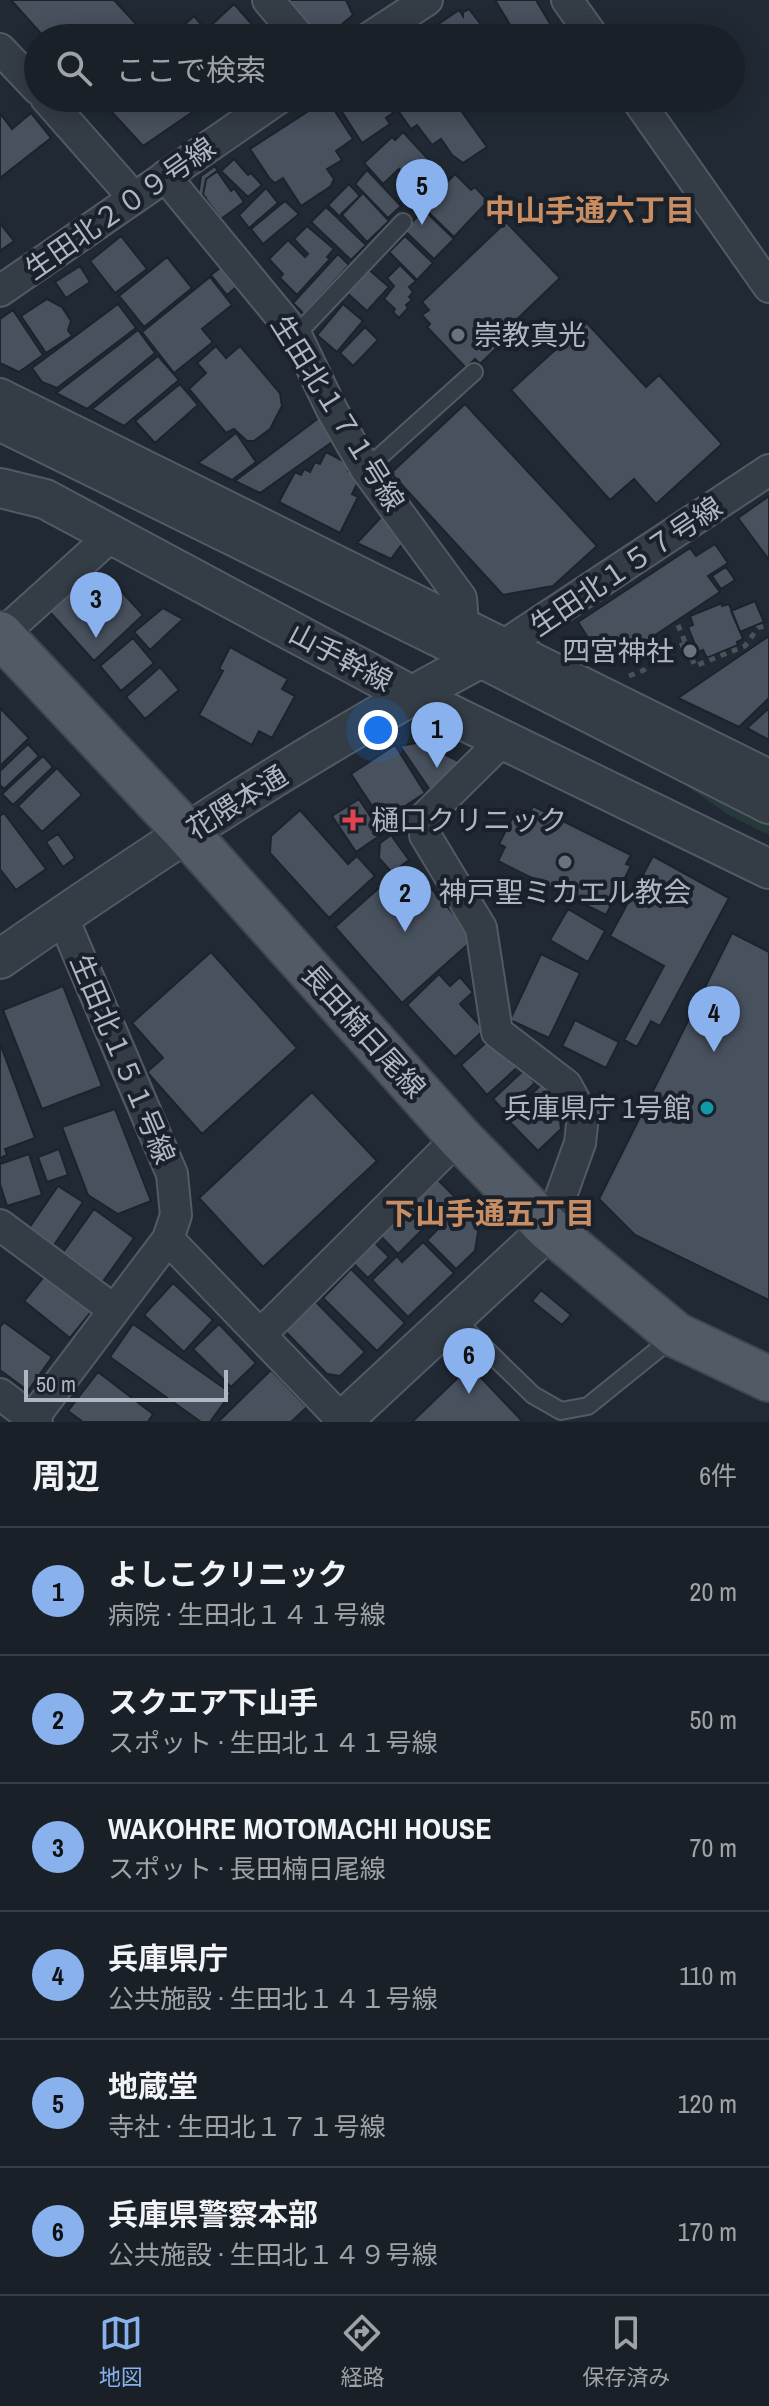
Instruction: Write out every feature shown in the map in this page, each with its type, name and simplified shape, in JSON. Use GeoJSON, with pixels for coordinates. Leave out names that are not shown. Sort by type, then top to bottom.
{"type":"FeatureCollection","features":[{"type":"Feature","properties":{"kind":"main road","name":"長田楠日尾線"},"geometry":{"type":"LineString","coordinates":[[1,634],[186,832],[459,1137],[549,1229],[676,1335],[769,1379]]}},
{"type":"Feature","properties":{"kind":"street"},"geometry":{"type":"LineString","coordinates":[[268,0],[288,24]]}},
{"type":"Feature","properties":{"kind":"street"},"geometry":{"type":"LineString","coordinates":[[390,24],[427,0]]}},
{"type":"Feature","properties":{"kind":"street"},"geometry":{"type":"LineString","coordinates":[[567,0],[584,24]]}},
{"type":"Feature","properties":{"kind":"street"},"geometry":{"type":"LineString","coordinates":[[0,49],[24,74]]}},
{"type":"Feature","properties":{"kind":"street"},"geometry":{"type":"LineString","coordinates":[[58,112],[134,198]]}},
{"type":"Feature","properties":{"kind":"street","name":"生田北２０９号線"},"geometry":{"type":"LineString","coordinates":[[0,291],[259,112]]}},
{"type":"Feature","properties":{"kind":"street"},"geometry":{"type":"LineString","coordinates":[[647,112],[759,251],[769,287]]}},
{"type":"Feature","properties":{"kind":"street","name":"生田北１７１号線"},"geometry":{"type":"LineString","coordinates":[[165,176],[296,335],[332,410],[366,469],[461,598],[463,623]]}},
{"type":"Feature","properties":{"kind":"street"},"geometry":{"type":"LineString","coordinates":[[0,394],[463,623],[494,652],[769,804]]}},
{"type":"Feature","properties":{"kind":"street"},"geometry":{"type":"LineString","coordinates":[[0,421],[494,652],[769,775]]}},
{"type":"Feature","properties":{"kind":"street","name":"生田北１５７号線"},"geometry":{"type":"LineString","coordinates":[[494,652],[769,470]]}},
{"type":"Feature","properties":{"kind":"street","name":"山手幹線"},"geometry":{"type":"LineString","coordinates":[[0,488],[45,499],[411,695],[769,869]]}},
{"type":"Feature","properties":{"kind":"street"},"geometry":{"type":"LineString","coordinates":[[1,634],[112,535]]}},
{"type":"Feature","properties":{"kind":"street"},"geometry":{"type":"LineString","coordinates":[[402,592],[426,550]]}},
{"type":"Feature","properties":{"kind":"street","name":"花隈本通"},"geometry":{"type":"LineString","coordinates":[[0,959],[186,832],[411,695],[494,652]]}},
{"type":"Feature","properties":{"kind":"street"},"geometry":{"type":"LineString","coordinates":[[0,1394],[33,1421],[168,1239],[342,1421],[549,1229],[580,1143],[583,1116],[566,1085],[497,1032],[481,928],[425,835],[424,818],[504,739]]}},
{"type":"Feature","properties":{"kind":"street","name":"生田北１５１号線"},"geometry":{"type":"LineString","coordinates":[[62,916],[172,1174],[176,1215],[168,1239]]}},
{"type":"Feature","properties":{"kind":"street"},"geometry":{"type":"LineString","coordinates":[[260,1335],[459,1137]]}},
{"type":"Feature","properties":{"kind":"street"},"geometry":{"type":"LineString","coordinates":[[0,1225],[114,1310]]}},
{"type":"Feature","properties":{"kind":"lane"},"geometry":{"type":"LineString","coordinates":[[296,335],[403,222]]}},
{"type":"Feature","properties":{"kind":"lane"},"geometry":{"type":"LineString","coordinates":[[366,469],[474,372]]}},
{"type":"Feature","properties":{"kind":"lane"},"geometry":{"type":"LineString","coordinates":[[454,1318],[533,1395],[561,1411],[588,1406],[676,1335]]}},
{"type":"Feature","properties":{"kind":"path"},"geometry":{"type":"LineString","coordinates":[[678,625],[695,666],[745,646],[758,628],[766,625]]}},
{"type":"Feature","properties":{"kind":"path"},"geometry":{"type":"LineString","coordinates":[[627,677],[644,670],[664,652],[687,643]]}},
{"type":"Feature","properties":{"kind":"shaded area"},"geometry":{"type":"Polygon","coordinates":[[[548,707],[769,819],[769,835],[729,815],[665,771],[545,713],[548,707]]]}},
{"type":"Feature","properties":{"kind":"building"},"geometry":{"type":"Polygon","coordinates":[[[11,0],[114,0],[136,24],[32,24],[11,0]]]}},
{"type":"Feature","properties":{"kind":"building"},"geometry":{"type":"Polygon","coordinates":[[[285,0],[346,0],[353,15],[342,24],[305,24],[285,0]]]}},
{"type":"Feature","properties":{"kind":"building"},"geometry":{"type":"Polygon","coordinates":[[[495,0],[536,0],[550,24],[510,24],[495,0]]]}},
{"type":"Feature","properties":{"kind":"building"},"geometry":{"type":"Polygon","coordinates":[[[234,4],[252,24],[212,24],[234,4]]]}},
{"type":"Feature","properties":{"kind":"building"},"geometry":{"type":"Polygon","coordinates":[[[469,9],[481,24],[439,24],[459,10],[463,16],[463,12],[469,9]]]}},
{"type":"Feature","properties":{"kind":"building"},"geometry":{"type":"Polygon","coordinates":[[[194,16],[201,24],[185,24],[194,16]]]}},
{"type":"Feature","properties":{"kind":"building"},"geometry":{"type":"Polygon","coordinates":[[[112,112],[193,112],[143,146],[112,112]]]}},
{"type":"Feature","properties":{"kind":"building"},"geometry":{"type":"Polygon","coordinates":[[[307,112],[335,112],[353,139],[336,151],[342,160],[327,169],[334,179],[331,186],[301,206],[283,178],[275,183],[270,179],[250,149],[307,112]]]}},
{"type":"Feature","properties":{"kind":"building"},"geometry":{"type":"Polygon","coordinates":[[[342,112],[392,112],[386,118],[390,124],[362,143],[342,112]]]}},
{"type":"Feature","properties":{"kind":"building"},"geometry":{"type":"Polygon","coordinates":[[[399,112],[462,112],[487,147],[463,163],[452,155],[441,139],[432,145],[417,125],[411,129],[399,112]]]}},
{"type":"Feature","properties":{"kind":"building"},"geometry":{"type":"Polygon","coordinates":[[[0,113],[12,129],[31,113],[51,138],[0,178],[0,113]]]}},
{"type":"Feature","properties":{"kind":"building"},"geometry":{"type":"Polygon","coordinates":[[[403,132],[441,173],[419,193],[399,169],[383,184],[364,163],[392,137],[395,140],[403,132]]]}},
{"type":"Feature","properties":{"kind":"building"},"geometry":{"type":"Polygon","coordinates":[[[234,159],[262,185],[248,197],[221,171],[234,159]]]}},
{"type":"Feature","properties":{"kind":"building"},"geometry":{"type":"Polygon","coordinates":[[[215,166],[218,171],[206,179],[203,195],[206,198],[201,202],[198,196],[201,176],[215,166]]]}},
{"type":"Feature","properties":{"kind":"building"},"geometry":{"type":"Polygon","coordinates":[[[367,170],[401,206],[388,218],[355,184],[367,170]]]}},
{"type":"Feature","properties":{"kind":"building"},"geometry":{"type":"Polygon","coordinates":[[[217,171],[231,191],[234,188],[244,202],[221,219],[203,195],[206,179],[217,171]]]}},
{"type":"Feature","properties":{"kind":"building"},"geometry":{"type":"Polygon","coordinates":[[[455,174],[471,190],[475,187],[488,201],[454,237],[423,207],[455,174]]]}},
{"type":"Feature","properties":{"kind":"building"},"geometry":{"type":"Polygon","coordinates":[[[349,184],[360,196],[340,217],[328,205],[349,184]]]}},
{"type":"Feature","properties":{"kind":"building"},"geometry":{"type":"Polygon","coordinates":[[[266,188],[278,203],[249,228],[239,215],[266,188]]]}},
{"type":"Feature","properties":{"kind":"building"},"geometry":{"type":"Polygon","coordinates":[[[363,193],[389,221],[367,242],[341,214],[363,193]]]}},
{"type":"Feature","properties":{"kind":"building"},"geometry":{"type":"Polygon","coordinates":[[[285,201],[299,214],[263,244],[251,229],[285,201]]]}},
{"type":"Feature","properties":{"kind":"building"},"geometry":{"type":"Polygon","coordinates":[[[326,207],[366,245],[351,260],[311,222],[326,207]]]}},
{"type":"Feature","properties":{"kind":"building"},"geometry":{"type":"Polygon","coordinates":[[[424,210],[454,239],[434,259],[404,230],[424,210]]]}},
{"type":"Feature","properties":{"kind":"building"},"geometry":{"type":"Polygon","coordinates":[[[506,222],[560,278],[508,328],[512,333],[480,364],[475,359],[466,368],[427,327],[430,324],[422,315],[429,310],[422,302],[506,222]]]}},
{"type":"Feature","properties":{"kind":"building"},"geometry":{"type":"Polygon","coordinates":[[[0,223],[14,241],[0,251],[0,223]]]}},
{"type":"Feature","properties":{"kind":"building"},"geometry":{"type":"Polygon","coordinates":[[[307,226],[334,249],[327,257],[330,259],[297,295],[280,278],[283,274],[269,259],[288,240],[305,257],[308,254],[294,239],[307,226]]]}},
{"type":"Feature","properties":{"kind":"building"},"geometry":{"type":"Polygon","coordinates":[[[121,236],[147,269],[115,293],[90,261],[121,236]]]}},
{"type":"Feature","properties":{"kind":"building"},"geometry":{"type":"Polygon","coordinates":[[[405,236],[433,263],[417,280],[389,252],[405,236]]]}},
{"type":"Feature","properties":{"kind":"building"},"geometry":{"type":"Polygon","coordinates":[[[338,254],[349,265],[304,314],[293,303],[338,254]]]}},
{"type":"Feature","properties":{"kind":"building"},"geometry":{"type":"Polygon","coordinates":[[[167,257],[192,288],[144,327],[119,296],[167,257]]]}},
{"type":"Feature","properties":{"kind":"building"},"geometry":{"type":"Polygon","coordinates":[[[225,264],[241,283],[227,295],[211,275],[225,264]]]}},
{"type":"Feature","properties":{"kind":"building"},"geometry":{"type":"Polygon","coordinates":[[[400,265],[416,281],[409,287],[413,292],[409,297],[412,300],[399,318],[393,312],[395,309],[384,299],[394,286],[387,278],[400,265]]]}},
{"type":"Feature","properties":{"kind":"building"},"geometry":{"type":"Polygon","coordinates":[[[80,266],[90,282],[66,298],[55,282],[80,266]]]}},
{"type":"Feature","properties":{"kind":"building"},"geometry":{"type":"Polygon","coordinates":[[[367,268],[389,287],[367,311],[345,291],[367,268]]]}},
{"type":"Feature","properties":{"kind":"building"},"geometry":{"type":"Polygon","coordinates":[[[210,277],[232,305],[202,329],[213,342],[174,373],[142,332],[210,277]]]}},
{"type":"Feature","properties":{"kind":"building"},"geometry":{"type":"Polygon","coordinates":[[[47,299],[62,307],[71,321],[68,330],[72,336],[46,353],[21,316],[47,299]]]}},
{"type":"Feature","properties":{"kind":"building"},"geometry":{"type":"Polygon","coordinates":[[[118,304],[136,328],[57,388],[42,382],[32,368],[118,304]]]}},
{"type":"Feature","properties":{"kind":"building"},"geometry":{"type":"Polygon","coordinates":[[[343,304],[363,321],[337,352],[317,335],[343,304]]]}},
{"type":"Feature","properties":{"kind":"building"},"geometry":{"type":"Polygon","coordinates":[[[13,310],[43,355],[19,372],[0,363],[0,319],[13,310]]]}},
{"type":"Feature","properties":{"kind":"building"},"geometry":{"type":"Polygon","coordinates":[[[586,322],[646,387],[659,375],[722,444],[656,504],[634,479],[610,500],[511,390],[586,322]]]}},
{"type":"Feature","properties":{"kind":"building"},"geometry":{"type":"Polygon","coordinates":[[[365,327],[378,340],[353,366],[340,353],[365,327]]]}},
{"type":"Feature","properties":{"kind":"building"},"geometry":{"type":"Polygon","coordinates":[[[138,330],[155,353],[87,409],[56,393],[138,330]]]}},
{"type":"Feature","properties":{"kind":"building"},"geometry":{"type":"Polygon","coordinates":[[[216,346],[226,358],[240,346],[280,393],[282,406],[270,429],[254,441],[247,441],[234,429],[226,433],[189,389],[206,373],[197,363],[216,346]]]}},
{"type":"Feature","properties":{"kind":"building"},"geometry":{"type":"Polygon","coordinates":[[[158,356],[179,380],[124,426],[92,409],[158,356]]]}},
{"type":"Feature","properties":{"kind":"building"},"geometry":{"type":"Polygon","coordinates":[[[180,384],[198,405],[155,443],[135,421],[180,384]]]}},
{"type":"Feature","properties":{"kind":"building"},"geometry":{"type":"Polygon","coordinates":[[[465,404],[597,546],[553,586],[503,595],[391,473],[465,404]]]}},
{"type":"Feature","properties":{"kind":"building"},"geometry":{"type":"Polygon","coordinates":[[[320,417],[335,440],[260,493],[235,481],[320,417]]]}},
{"type":"Feature","properties":{"kind":"building"},"geometry":{"type":"Polygon","coordinates":[[[236,433],[256,462],[232,480],[198,463],[236,433]]]}},
{"type":"Feature","properties":{"kind":"building"},"geometry":{"type":"Polygon","coordinates":[[[326,452],[351,465],[348,471],[360,478],[352,494],[358,497],[340,533],[279,502],[295,472],[301,475],[304,469],[310,472],[315,462],[320,464],[326,452]]]}},
{"type":"Feature","properties":{"kind":"building"},"geometry":{"type":"Polygon","coordinates":[[[769,496],[769,560],[738,518],[769,496]]]}},
{"type":"Feature","properties":{"kind":"building"},"geometry":{"type":"Polygon","coordinates":[[[384,514],[405,540],[391,559],[357,543],[384,514]]]}},
{"type":"Feature","properties":{"kind":"building"},"geometry":{"type":"Polygon","coordinates":[[[715,544],[728,563],[708,576],[720,592],[616,661],[608,649],[599,655],[578,622],[690,548],[696,556],[715,544]]]}},
{"type":"Feature","properties":{"kind":"building"},"geometry":{"type":"Polygon","coordinates":[[[726,567],[735,580],[721,589],[712,576],[726,567]]]}},
{"type":"Feature","properties":{"kind":"building"},"geometry":{"type":"Polygon","coordinates":[[[101,575],[108,583],[111,580],[143,615],[94,661],[49,611],[84,579],[90,585],[101,575]]]}},
{"type":"Feature","properties":{"kind":"building"},"geometry":{"type":"Polygon","coordinates":[[[755,601],[764,622],[740,632],[731,611],[755,601]]]}},
{"type":"Feature","properties":{"kind":"building"},"geometry":{"type":"Polygon","coordinates":[[[722,603],[722,606],[729,604],[743,639],[737,642],[738,645],[707,658],[703,650],[698,652],[688,627],[693,625],[690,616],[722,603]]]}},
{"type":"Feature","properties":{"kind":"building"},"geometry":{"type":"Polygon","coordinates":[[[163,608],[183,619],[150,650],[134,632],[163,608]]]}},
{"type":"Feature","properties":{"kind":"building"},"geometry":{"type":"Polygon","coordinates":[[[769,636],[769,698],[739,727],[678,698],[769,636]]]}},
{"type":"Feature","properties":{"kind":"building"},"geometry":{"type":"Polygon","coordinates":[[[133,638],[154,663],[121,691],[100,666],[133,638]]]}},
{"type":"Feature","properties":{"kind":"building"},"geometry":{"type":"Polygon","coordinates":[[[230,647],[288,679],[282,689],[295,696],[272,738],[259,731],[252,745],[199,715],[223,671],[219,669],[230,647]]]}},
{"type":"Feature","properties":{"kind":"building"},"geometry":{"type":"Polygon","coordinates":[[[160,667],[179,690],[145,719],[126,697],[160,667]]]}},
{"type":"Feature","properties":{"kind":"building"},"geometry":{"type":"Polygon","coordinates":[[[769,708],[769,740],[747,728],[769,708]]]}},
{"type":"Feature","properties":{"kind":"building"},"geometry":{"type":"Polygon","coordinates":[[[0,710],[29,738],[0,766],[0,710]]]}},
{"type":"Feature","properties":{"kind":"building"},"geometry":{"type":"Polygon","coordinates":[[[421,742],[462,763],[432,793],[400,746],[421,742]]]}},
{"type":"Feature","properties":{"kind":"building"},"geometry":{"type":"Polygon","coordinates":[[[28,744],[39,756],[4,789],[0,785],[0,771],[28,744]]]}},
{"type":"Feature","properties":{"kind":"building"},"geometry":{"type":"Polygon","coordinates":[[[395,745],[425,793],[382,821],[351,774],[395,745]]]}},
{"type":"Feature","properties":{"kind":"building"},"geometry":{"type":"Polygon","coordinates":[[[43,756],[53,767],[13,805],[2,794],[43,756]]]}},
{"type":"Feature","properties":{"kind":"building"},"geometry":{"type":"Polygon","coordinates":[[[57,768],[82,795],[42,832],[18,806],[57,768]]]}},
{"type":"Feature","properties":{"kind":"building"},"geometry":{"type":"Polygon","coordinates":[[[359,799],[382,834],[356,852],[332,816],[359,799]]]}},
{"type":"Feature","properties":{"kind":"building","name":"神戸聖ミカエル教会"},"geometry":{"type":"Polygon","coordinates":[[[533,806],[631,855],[626,864],[631,866],[606,915],[498,861],[505,847],[499,844],[517,809],[529,815],[533,806]]]}},
{"type":"Feature","properties":{"kind":"building"},"geometry":{"type":"Polygon","coordinates":[[[300,810],[348,864],[357,856],[375,876],[329,918],[270,853],[271,836],[300,810]]]}},
{"type":"Feature","properties":{"kind":"building"},"geometry":{"type":"Polygon","coordinates":[[[4,813],[46,869],[16,890],[0,869],[0,816],[4,813]]]}},
{"type":"Feature","properties":{"kind":"building"},"geometry":{"type":"Polygon","coordinates":[[[58,834],[75,858],[63,867],[46,842],[58,834]]]}},
{"type":"Feature","properties":{"kind":"building"},"geometry":{"type":"Polygon","coordinates":[[[391,835],[409,860],[392,873],[379,858],[380,843],[391,835]]]}},
{"type":"Feature","properties":{"kind":"building"},"geometry":{"type":"Polygon","coordinates":[[[653,856],[729,898],[660,1026],[651,1021],[637,1047],[624,1040],[664,966],[610,936],[653,856]]]}},
{"type":"Feature","properties":{"kind":"building"},"geometry":{"type":"Polygon","coordinates":[[[415,870],[475,938],[402,1003],[335,927],[380,887],[382,889],[392,880],[397,885],[415,870]]]}},
{"type":"Feature","properties":{"kind":"building"},"geometry":{"type":"Polygon","coordinates":[[[568,909],[605,931],[588,962],[550,940],[568,909]]]}},
{"type":"Feature","properties":{"kind":"building","name":"兵庫県庁 1号館"},"geometry":{"type":"Polygon","coordinates":[[[732,933],[769,952],[769,1300],[635,1235],[599,1199],[732,933]]]}},
{"type":"Feature","properties":{"kind":"building"},"geometry":{"type":"Polygon","coordinates":[[[211,952],[297,1048],[202,1134],[147,1072],[163,1058],[132,1023],[211,952]]]}},
{"type":"Feature","properties":{"kind":"building"},"geometry":{"type":"Polygon","coordinates":[[[541,954],[580,973],[549,1038],[510,1020],[541,954]]]}},
{"type":"Feature","properties":{"kind":"building"},"geometry":{"type":"Polygon","coordinates":[[[439,974],[450,986],[460,977],[473,992],[460,1004],[484,1030],[455,1057],[407,1005],[439,974]]]}},
{"type":"Feature","properties":{"kind":"building"},"geometry":{"type":"Polygon","coordinates":[[[63,986],[102,1086],[42,1109],[3,1010],[63,986]]]}},
{"type":"Feature","properties":{"kind":"building"},"geometry":{"type":"Polygon","coordinates":[[[575,1020],[619,1042],[606,1068],[562,1046],[575,1020]]]}},
{"type":"Feature","properties":{"kind":"building"},"geometry":{"type":"Polygon","coordinates":[[[489,1040],[507,1060],[512,1056],[520,1065],[487,1095],[461,1065],[489,1040]]]}},
{"type":"Feature","properties":{"kind":"building"},"geometry":{"type":"Polygon","coordinates":[[[0,1043],[35,1138],[5,1149],[7,1155],[0,1158],[0,1043]]]}},
{"type":"Feature","properties":{"kind":"building"},"geometry":{"type":"Polygon","coordinates":[[[524,1070],[535,1083],[504,1111],[493,1099],[524,1070]]]}},
{"type":"Feature","properties":{"kind":"building"},"geometry":{"type":"Polygon","coordinates":[[[543,1083],[557,1097],[561,1129],[538,1151],[506,1118],[543,1083]]]}},
{"type":"Feature","properties":{"kind":"building"},"geometry":{"type":"Polygon","coordinates":[[[312,1092],[377,1161],[263,1267],[199,1198],[312,1092]]]}},
{"type":"Feature","properties":{"kind":"building"},"geometry":{"type":"Polygon","coordinates":[[[115,1109],[151,1201],[118,1214],[88,1195],[62,1127],[115,1109]]]}},
{"type":"Feature","properties":{"kind":"building"},"geometry":{"type":"Polygon","coordinates":[[[59,1149],[68,1175],[47,1182],[38,1157],[59,1149]]]}},
{"type":"Feature","properties":{"kind":"building"},"geometry":{"type":"Polygon","coordinates":[[[29,1154],[42,1195],[7,1206],[0,1184],[0,1164],[29,1154]]]}},
{"type":"Feature","properties":{"kind":"building"},"geometry":{"type":"Polygon","coordinates":[[[430,1172],[455,1197],[398,1254],[373,1228],[430,1172]]]}},
{"type":"Feature","properties":{"kind":"building"},"geometry":{"type":"Polygon","coordinates":[[[58,1186],[83,1202],[52,1248],[27,1231],[58,1186]]]}},
{"type":"Feature","properties":{"kind":"building"},"geometry":{"type":"Polygon","coordinates":[[[460,1207],[479,1226],[475,1251],[456,1269],[427,1240],[460,1207]]]}},
{"type":"Feature","properties":{"kind":"building"},"geometry":{"type":"Polygon","coordinates":[[[94,1209],[134,1238],[99,1287],[59,1258],[94,1209]]]}},
{"type":"Feature","properties":{"kind":"building"},"geometry":{"type":"Polygon","coordinates":[[[371,1239],[389,1257],[368,1278],[350,1260],[371,1239]]]}},
{"type":"Feature","properties":{"kind":"building"},"geometry":{"type":"Polygon","coordinates":[[[423,1242],[454,1273],[408,1317],[372,1280],[397,1256],[402,1262],[423,1242]]]}},
{"type":"Feature","properties":{"kind":"building"},"geometry":{"type":"Polygon","coordinates":[[[351,1269],[405,1323],[377,1351],[323,1298],[351,1269]]]}},
{"type":"Feature","properties":{"kind":"building"},"geometry":{"type":"Polygon","coordinates":[[[46,1274],[91,1312],[70,1338],[24,1301],[46,1274]]]}},
{"type":"Feature","properties":{"kind":"building"},"geometry":{"type":"Polygon","coordinates":[[[173,1283],[213,1320],[184,1352],[144,1315],[173,1283]]]}},
{"type":"Feature","properties":{"kind":"building"},"geometry":{"type":"Polygon","coordinates":[[[541,1290],[571,1315],[562,1325],[532,1301],[541,1290]]]}},
{"type":"Feature","properties":{"kind":"building"},"geometry":{"type":"Polygon","coordinates":[[[312,1298],[365,1352],[340,1376],[327,1374],[282,1328],[312,1298]]]}},
{"type":"Feature","properties":{"kind":"building"},"geometry":{"type":"Polygon","coordinates":[[[4,1322],[52,1357],[28,1391],[0,1370],[0,1327],[4,1322]]]}},
{"type":"Feature","properties":{"kind":"building"},"geometry":{"type":"Polygon","coordinates":[[[133,1324],[231,1393],[210,1422],[201,1422],[110,1357],[133,1324]]]}},
{"type":"Feature","properties":{"kind":"building"},"geometry":{"type":"Polygon","coordinates":[[[219,1324],[256,1363],[231,1387],[193,1349],[219,1324]]]}},
{"type":"Feature","properties":{"kind":"building"},"geometry":{"type":"Polygon","coordinates":[[[470,1366],[523,1422],[412,1422],[470,1366]]]}},
{"type":"Feature","properties":{"kind":"building"},"geometry":{"type":"Polygon","coordinates":[[[271,1370],[307,1407],[291,1422],[218,1422],[271,1370]]]}},
{"type":"Feature","properties":{"kind":"building"},"geometry":{"type":"Polygon","coordinates":[[[98,1372],[153,1414],[148,1422],[83,1422],[68,1411],[98,1372]]]}},
{"type":"Feature","properties":{"kind":"place","name":"地蔵堂"},"geometry":{"type":"Point","coordinates":[422,225]}},
{"type":"Feature","properties":{"kind":"place","name":"崇教真光"},"geometry":{"type":"Point","coordinates":[458,335]}},
{"type":"Feature","properties":{"kind":"place","name":"WAKOHRE MOTOMACHI HOUSE"},"geometry":{"type":"Point","coordinates":[96,638]}},
{"type":"Feature","properties":{"kind":"place","name":"四宮神社"},"geometry":{"type":"Point","coordinates":[690,651]}},
{"type":"Feature","properties":{"kind":"place","name":"よしこクリニック"},"geometry":{"type":"Point","coordinates":[437,768]}},
{"type":"Feature","properties":{"kind":"place","name":"樋口クリニック"},"geometry":{"type":"Point","coordinates":[353,820]}},
{"type":"Feature","properties":{"kind":"place","name":"神戸聖ミカエル教会"},"geometry":{"type":"Point","coordinates":[565,862]}},
{"type":"Feature","properties":{"kind":"place","name":"スクエア下山手"},"geometry":{"type":"Point","coordinates":[405,932]}},
{"type":"Feature","properties":{"kind":"place","name":"兵庫県庁"},"geometry":{"type":"Point","coordinates":[714,1052]}},
{"type":"Feature","properties":{"kind":"place","name":"兵庫県庁 1号館"},"geometry":{"type":"Point","coordinates":[707,1108]}},
{"type":"Feature","properties":{"kind":"place","name":"兵庫県警察本部"},"geometry":{"type":"Point","coordinates":[469,1394]}},
{"type":"Feature","properties":{"kind":"district","name":"中山手通六丁目"},"geometry":{"type":"Point","coordinates":[590,210]}},
{"type":"Feature","properties":{"kind":"district","name":"下山手通五丁目"},"geometry":{"type":"Point","coordinates":[490,1213]}}]}
